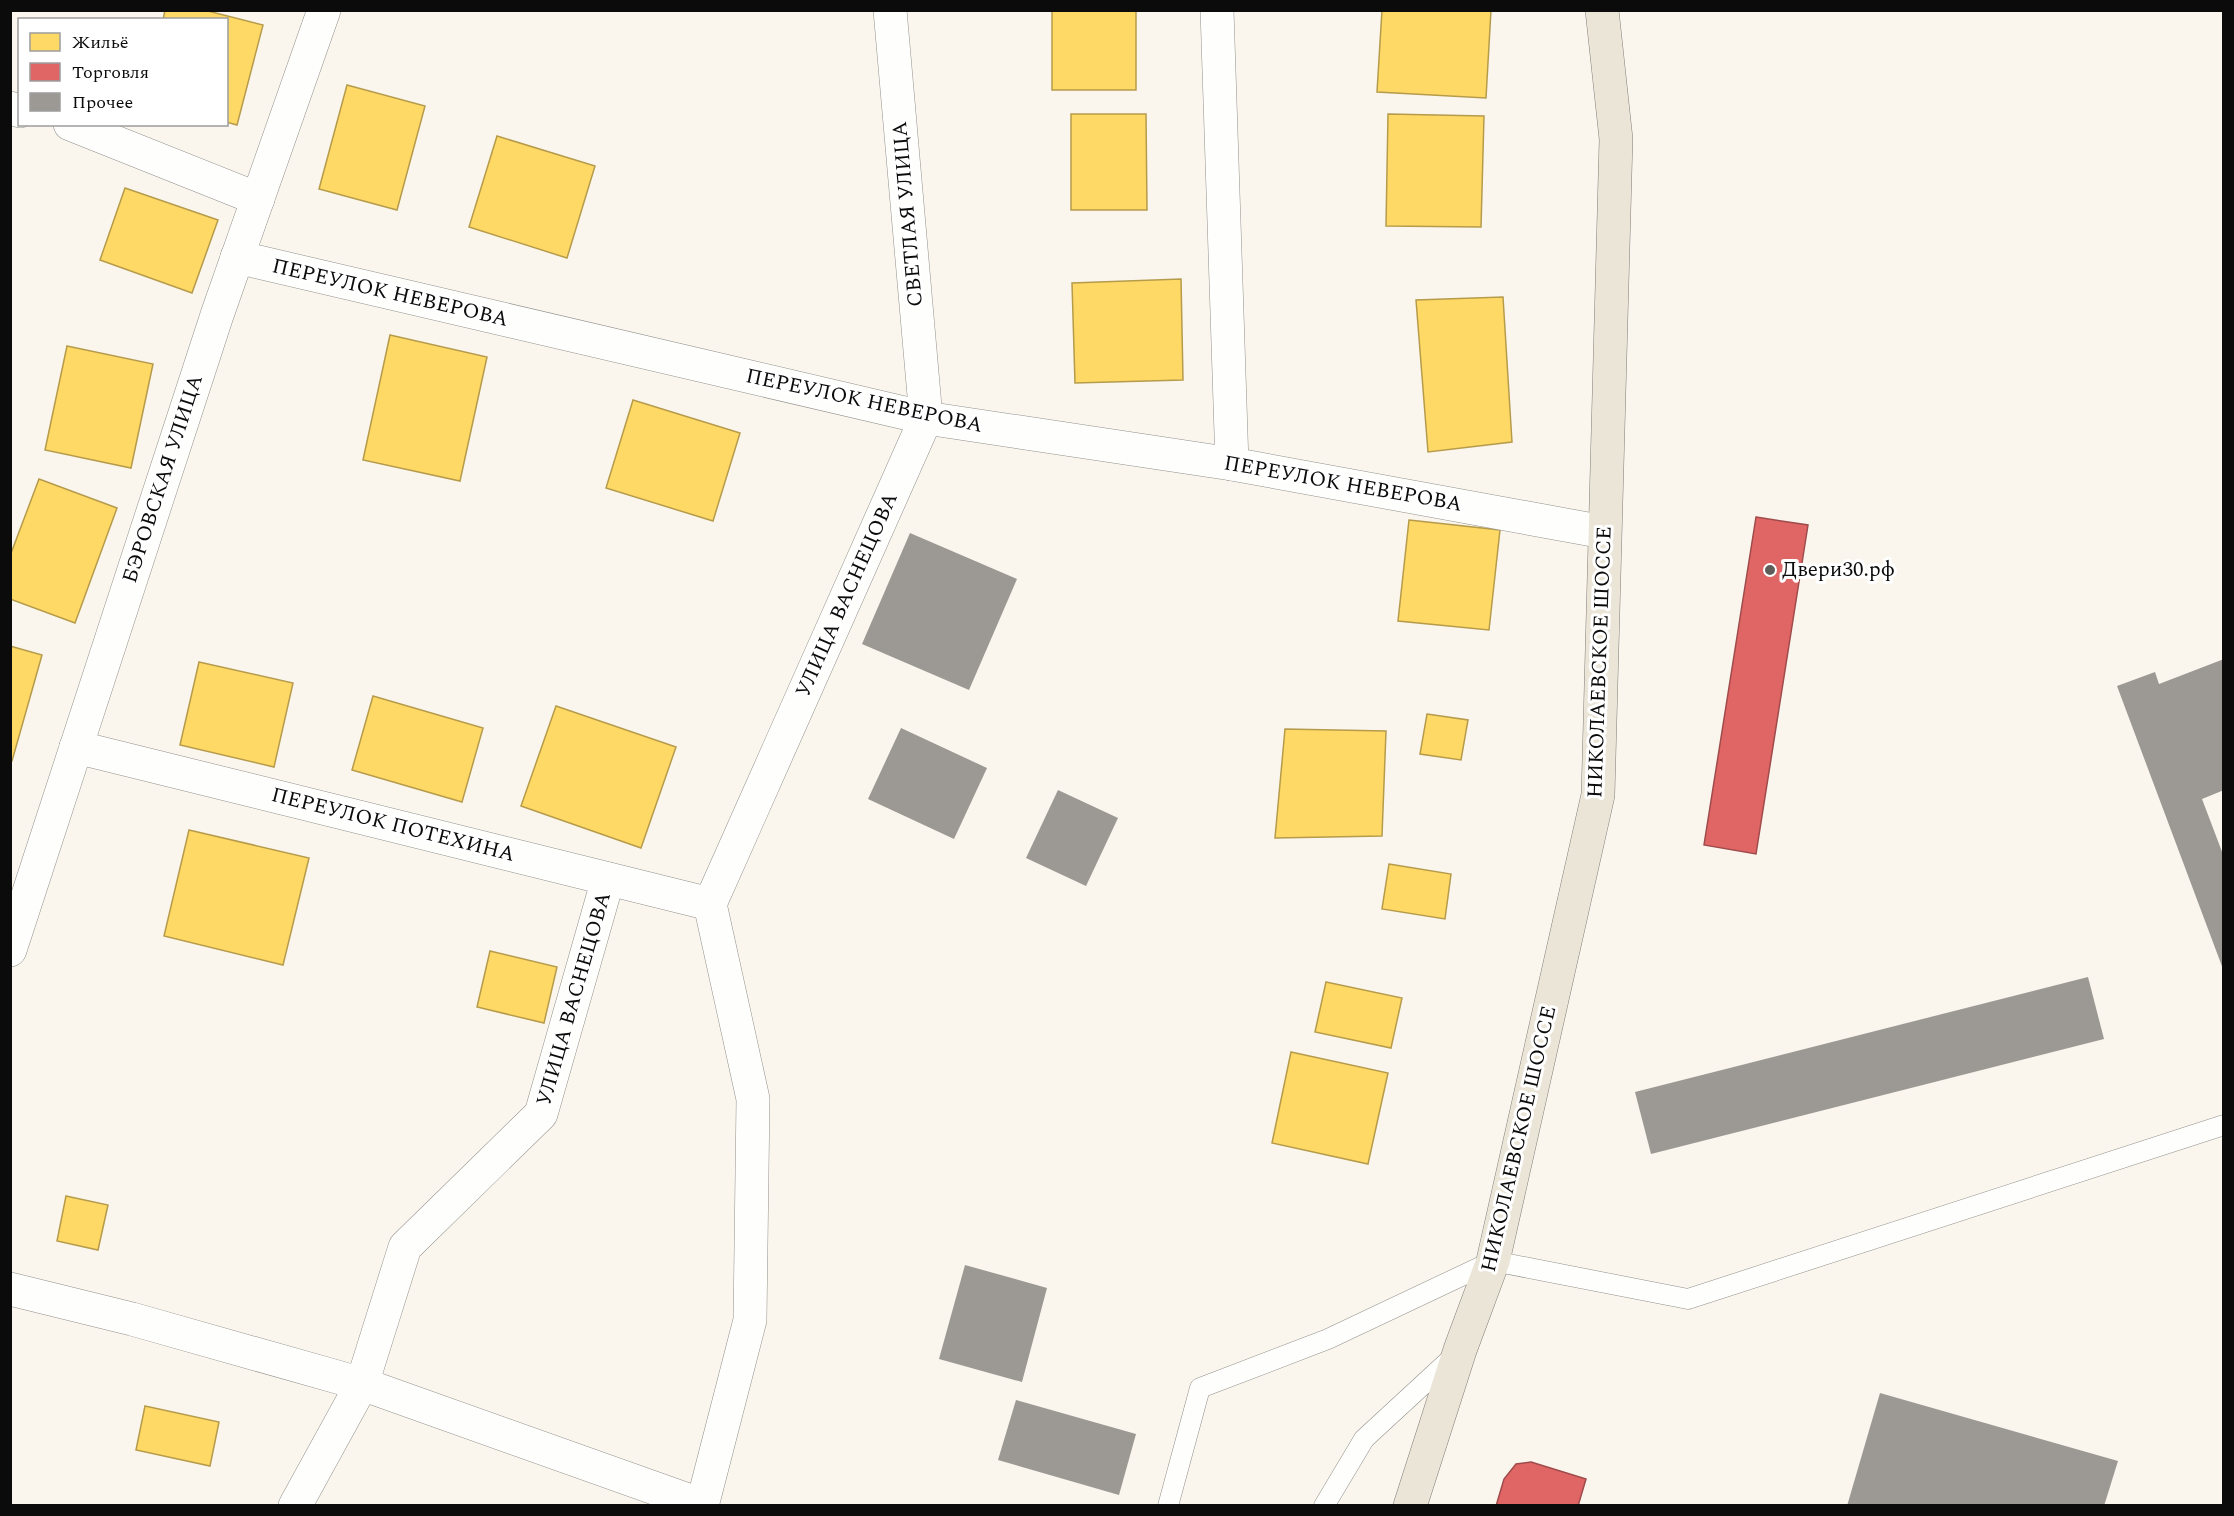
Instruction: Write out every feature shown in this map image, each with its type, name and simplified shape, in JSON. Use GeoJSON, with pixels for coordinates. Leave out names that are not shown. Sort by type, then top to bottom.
{"type":"FeatureCollection","features":[{"type":"Feature","properties":{"kind":"main road","name":"НИКОЛАЕВСКОЕ ШОССЕ"},"geometry":{"type":"LineString","coordinates":[[1410,1506],[1460,1350],[1493,1261],[1598,795],[1616,139],[1602,10]]}},
{"type":"Feature","properties":{"kind":"street","name":"БЭРОВСКАЯ УЛИЦА"},"geometry":{"type":"LineString","coordinates":[[10,950],[237,257],[324,10]]}},
{"type":"Feature","properties":{"kind":"street","name":"СВЕТЛАЯ УЛИЦА"},"geometry":{"type":"LineString","coordinates":[[890,10],[926,418]]}},
{"type":"Feature","properties":{"kind":"street"},"geometry":{"type":"LineString","coordinates":[[1217,10],[1232,464]]}},
{"type":"Feature","properties":{"kind":"street"},"geometry":{"type":"LineString","coordinates":[[75,126],[258,199]]}},
{"type":"Feature","properties":{"kind":"street","name":"ПЕРЕУЛОК НЕВЕРОВА"},"geometry":{"type":"LineString","coordinates":[[237,257],[926,418],[1232,464],[1604,532]]}},
{"type":"Feature","properties":{"kind":"street","name":"УЛИЦА ВАСНЕЦОВА"},"geometry":{"type":"LineString","coordinates":[[710,904],[926,418]]}},
{"type":"Feature","properties":{"kind":"street","name":"ПЕРЕУЛОК ПОТЕХИНА"},"geometry":{"type":"LineString","coordinates":[[76,747],[710,904]]}},
{"type":"Feature","properties":{"kind":"street","name":"УЛИЦА ВАСНЕЦОВА"},"geometry":{"type":"LineString","coordinates":[[295,1506],[362,1384],[405,1246],[541,1114],[608,879]]}},
{"type":"Feature","properties":{"kind":"street"},"geometry":{"type":"LineString","coordinates":[[10,1289],[132,1320],[362,1384],[702,1505],[750,1320],[753,1099],[710,904]]}},
{"type":"Feature","properties":{"kind":"lane"},"geometry":{"type":"LineString","coordinates":[[1168,1506],[1200,1388],[1328,1339],[1493,1261],[1688,1299],[2223,1125]]}},
{"type":"Feature","properties":{"kind":"lane"},"geometry":{"type":"LineString","coordinates":[[1324,1506],[1364,1439],[1460,1350]]}},
{"type":"Feature","properties":{"kind":"building: Жильё"},"geometry":{"type":"Polygon","coordinates":[[[165,10],[204,10],[263,25],[237,125],[228,123],[228,18],[163,18],[165,10]]]}},
{"type":"Feature","properties":{"kind":"building: Жильё"},"geometry":{"type":"Polygon","coordinates":[[[1052,10],[1136,10],[1136,90],[1052,90],[1052,10]]]}},
{"type":"Feature","properties":{"kind":"building: Жильё"},"geometry":{"type":"Polygon","coordinates":[[[1382,10],[1491,10],[1486,98],[1377,92],[1382,10]]]}},
{"type":"Feature","properties":{"kind":"building: Жильё"},"geometry":{"type":"Polygon","coordinates":[[[347,85],[425,106],[397,210],[319,189],[347,85]]]}},
{"type":"Feature","properties":{"kind":"building: Жильё"},"geometry":{"type":"Polygon","coordinates":[[[1071,114],[1146,114],[1147,210],[1071,210],[1071,114]]]}},
{"type":"Feature","properties":{"kind":"building: Жильё"},"geometry":{"type":"Polygon","coordinates":[[[1388,114],[1484,116],[1481,227],[1386,226],[1388,114]]]}},
{"type":"Feature","properties":{"kind":"building: Жильё"},"geometry":{"type":"Polygon","coordinates":[[[497,136],[595,166],[567,258],[469,227],[497,136]]]}},
{"type":"Feature","properties":{"kind":"building: Жильё"},"geometry":{"type":"Polygon","coordinates":[[[125,188],[218,220],[192,293],[100,260],[125,188]]]}},
{"type":"Feature","properties":{"kind":"building: Жильё"},"geometry":{"type":"Polygon","coordinates":[[[1181,279],[1183,380],[1075,383],[1072,283],[1181,279]]]}},
{"type":"Feature","properties":{"kind":"building: Жильё"},"geometry":{"type":"Polygon","coordinates":[[[1503,297],[1512,442],[1428,452],[1416,300],[1503,297]]]}},
{"type":"Feature","properties":{"kind":"building: Жильё"},"geometry":{"type":"Polygon","coordinates":[[[390,335],[487,357],[460,481],[363,460],[390,335]]]}},
{"type":"Feature","properties":{"kind":"building: Жильё"},"geometry":{"type":"Polygon","coordinates":[[[67,346],[153,364],[131,468],[45,450],[67,346]]]}},
{"type":"Feature","properties":{"kind":"building: Жильё"},"geometry":{"type":"Polygon","coordinates":[[[633,400],[740,433],[713,521],[606,488],[633,400]]]}},
{"type":"Feature","properties":{"kind":"building: Жильё"},"geometry":{"type":"Polygon","coordinates":[[[39,479],[117,508],[75,623],[10,599],[10,556],[39,479]]]}},
{"type":"Feature","properties":{"kind":"building: Жильё"},"geometry":{"type":"Polygon","coordinates":[[[1409,520],[1500,530],[1489,630],[1398,621],[1409,520]]]}},
{"type":"Feature","properties":{"kind":"building: Жильё"},"geometry":{"type":"Polygon","coordinates":[[[10,646],[42,655],[12,761],[10,761],[10,646]]]}},
{"type":"Feature","properties":{"kind":"building: Жильё"},"geometry":{"type":"Polygon","coordinates":[[[199,662],[293,683],[274,767],[180,745],[199,662]]]}},
{"type":"Feature","properties":{"kind":"building: Жильё"},"geometry":{"type":"Polygon","coordinates":[[[373,696],[483,728],[462,802],[352,770],[373,696]]]}},
{"type":"Feature","properties":{"kind":"building: Жильё"},"geometry":{"type":"Polygon","coordinates":[[[556,706],[676,747],[641,848],[521,806],[556,706]]]}},
{"type":"Feature","properties":{"kind":"building: Жильё"},"geometry":{"type":"Polygon","coordinates":[[[1427,714],[1468,720],[1461,760],[1420,754],[1427,714]]]}},
{"type":"Feature","properties":{"kind":"building: Жильё"},"geometry":{"type":"Polygon","coordinates":[[[1285,729],[1386,731],[1382,836],[1275,838],[1285,729]]]}},
{"type":"Feature","properties":{"kind":"building: Жильё"},"geometry":{"type":"Polygon","coordinates":[[[189,830],[309,858],[283,965],[164,936],[189,830]]]}},
{"type":"Feature","properties":{"kind":"building: Жильё"},"geometry":{"type":"Polygon","coordinates":[[[1389,864],[1451,874],[1445,919],[1382,909],[1389,864]]]}},
{"type":"Feature","properties":{"kind":"building: Жильё"},"geometry":{"type":"Polygon","coordinates":[[[490,951],[557,967],[544,1023],[477,1007],[490,951]]]}},
{"type":"Feature","properties":{"kind":"building: Жильё"},"geometry":{"type":"Polygon","coordinates":[[[1326,982],[1402,998],[1391,1048],[1315,1032],[1326,982]]]}},
{"type":"Feature","properties":{"kind":"building: Жильё"},"geometry":{"type":"Polygon","coordinates":[[[1291,1052],[1388,1073],[1368,1164],[1272,1143],[1291,1052]]]}},
{"type":"Feature","properties":{"kind":"building: Жильё"},"geometry":{"type":"Polygon","coordinates":[[[66,1196],[108,1205],[98,1250],[57,1241],[66,1196]]]}},
{"type":"Feature","properties":{"kind":"building: Жильё"},"geometry":{"type":"Polygon","coordinates":[[[145,1406],[219,1422],[210,1466],[136,1450],[145,1406]]]}},
{"type":"Feature","properties":{"kind":"building: Торговля"},"geometry":{"type":"Polygon","coordinates":[[[1756,517],[1808,525],[1756,854],[1704,845],[1756,517]]]}},
{"type":"Feature","properties":{"kind":"building: Торговля"},"geometry":{"type":"Polygon","coordinates":[[[1531,1462],[1586,1479],[1578,1506],[1496,1506],[1504,1479],[1516,1464],[1531,1462]]]}},
{"type":"Feature","properties":{"kind":"building: Прочее"},"geometry":{"type":"Polygon","coordinates":[[[910,533],[1017,579],[969,690],[862,644],[910,533]]]}},
{"type":"Feature","properties":{"kind":"building: Прочее"},"geometry":{"type":"Polygon","coordinates":[[[2224,659],[2224,790],[2202,799],[2224,857],[2223,969],[2117,686],[2155,672],[2159,684],[2224,659]]]}},
{"type":"Feature","properties":{"kind":"building: Прочее"},"geometry":{"type":"Polygon","coordinates":[[[901,728],[987,768],[954,839],[868,799],[901,728]]]}},
{"type":"Feature","properties":{"kind":"building: Прочее"},"geometry":{"type":"Polygon","coordinates":[[[1058,790],[1118,818],[1086,886],[1026,858],[1058,790]]]}},
{"type":"Feature","properties":{"kind":"building: Прочее"},"geometry":{"type":"Polygon","coordinates":[[[2088,977],[2104,1039],[1651,1154],[1635,1092],[2088,977]]]}},
{"type":"Feature","properties":{"kind":"building: Прочее"},"geometry":{"type":"Polygon","coordinates":[[[965,1265],[1047,1288],[1022,1382],[939,1359],[965,1265]]]}},
{"type":"Feature","properties":{"kind":"building: Прочее"},"geometry":{"type":"Polygon","coordinates":[[[1880,1393],[2118,1461],[2104,1506],[1847,1506],[1880,1393]]]}},
{"type":"Feature","properties":{"kind":"building: Прочее"},"geometry":{"type":"Polygon","coordinates":[[[1016,1400],[1136,1434],[1119,1495],[998,1460],[1016,1400]]]}},
{"type":"Feature","properties":{"kind":"place","name":"Двери30.рф"},"geometry":{"type":"Point","coordinates":[1770,570]}}]}
